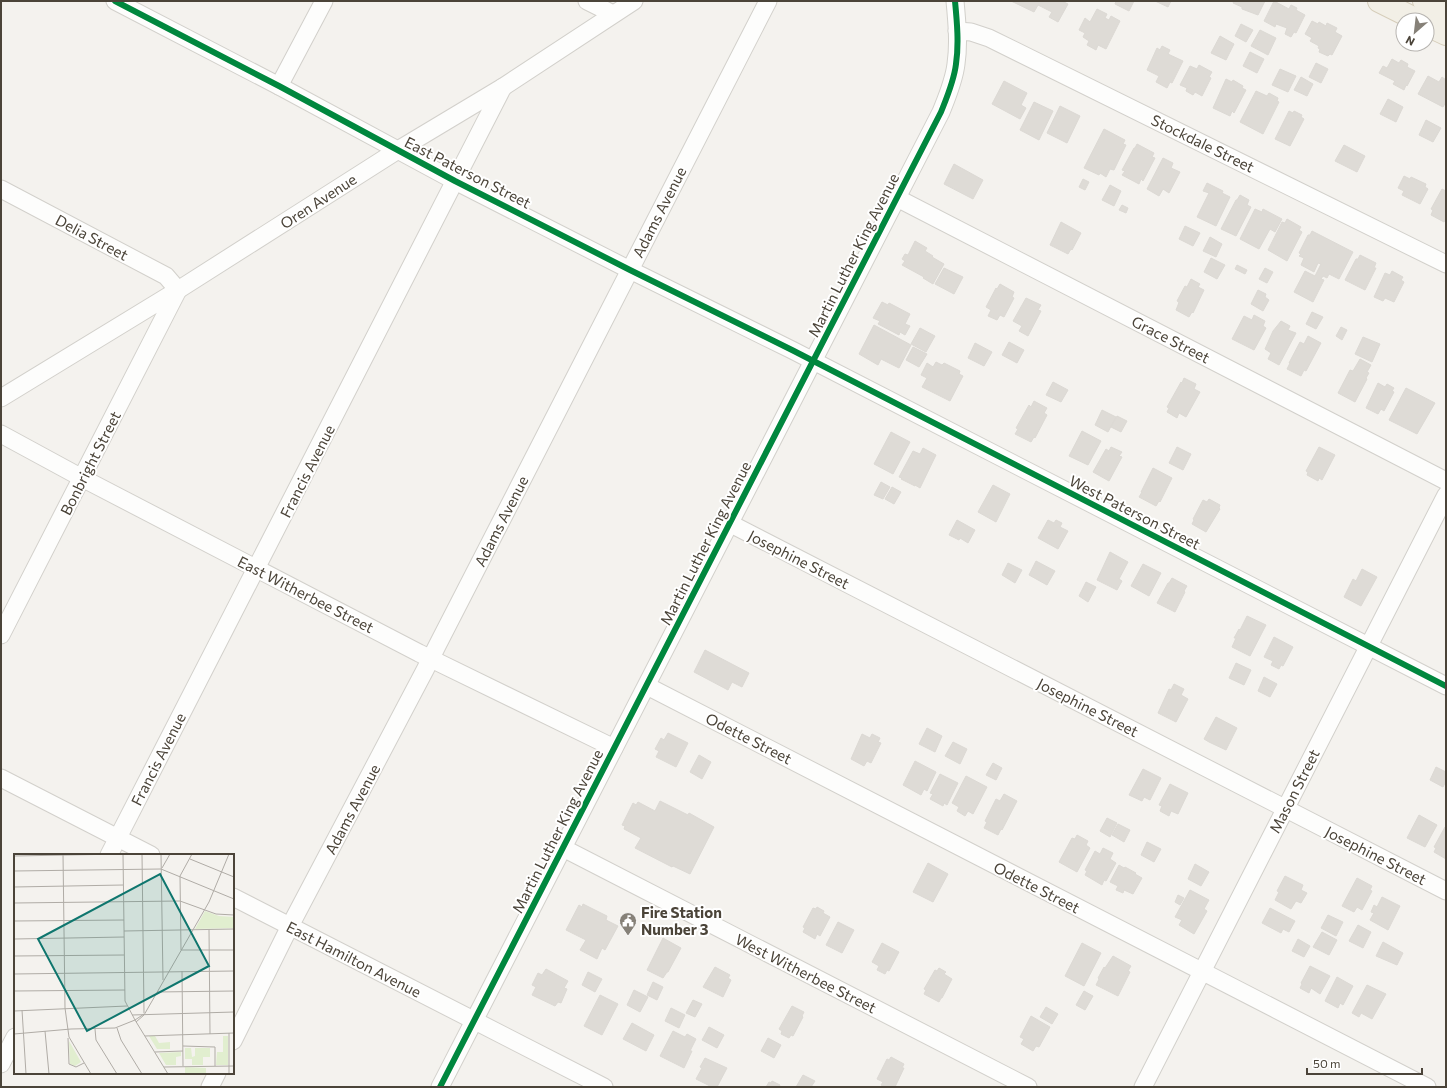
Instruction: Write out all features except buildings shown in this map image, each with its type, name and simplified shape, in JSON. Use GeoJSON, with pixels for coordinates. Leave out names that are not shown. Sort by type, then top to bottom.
{"type":"FeatureCollection","features":[{"type":"Feature","properties":{"kind":"main road"},"geometry":{"type":"LineString","coordinates":[[1380,1],[1401,12]]}},
{"type":"Feature","properties":{"kind":"main road"},"geometry":{"type":"LineString","coordinates":[[1424,1],[1446,12]]}},
{"type":"Feature","properties":{"kind":"main road"},"geometry":{"type":"LineString","coordinates":[[1435,29],[1446,34]]}},
{"type":"Feature","properties":{"kind":"street","name":"East Paterson Street"},"geometry":{"type":"LineString","coordinates":[[115,1],[279,86],[455,181],[630,270],[813,360]]}},
{"type":"Feature","properties":{"kind":"street"},"geometry":{"type":"LineString","coordinates":[[279,86],[324,1]]}},
{"type":"Feature","properties":{"kind":"street"},"geometry":{"type":"LineString","coordinates":[[587,1],[613,14]]}},
{"type":"Feature","properties":{"kind":"street","name":"Oren Avenue"},"geometry":{"type":"LineString","coordinates":[[1,398],[178,290],[398,150],[503,87],[634,1]]}},
{"type":"Feature","properties":{"kind":"street","name":"Adams Avenue"},"geometry":{"type":"LineString","coordinates":[[234,1039],[290,926],[431,658],[768,1]]}},
{"type":"Feature","properties":{"kind":"street","name":"Martin Luther King Avenue"},"geometry":{"type":"LineString","coordinates":[[440,1087],[935,123],[949,91],[956,65],[956,1]]}},
{"type":"Feature","properties":{"kind":"street","name":"Stockdale Street"},"geometry":{"type":"LineString","coordinates":[[957,31],[971,32],[989,38],[1446,264]]}},
{"type":"Feature","properties":{"kind":"street","name":"Francis Avenue"},"geometry":{"type":"LineString","coordinates":[[110,854],[503,87]]}},
{"type":"Feature","properties":{"kind":"street","name":"Delia Street"},"geometry":{"type":"LineString","coordinates":[[1,188],[166,276],[178,290]]}},
{"type":"Feature","properties":{"kind":"street","name":"Grace Street"},"geometry":{"type":"LineString","coordinates":[[896,198],[1446,481]]}},
{"type":"Feature","properties":{"kind":"street","name":"Bonbright Street"},"geometry":{"type":"LineString","coordinates":[[1,635],[178,290]]}},
{"type":"Feature","properties":{"kind":"street","name":"West Paterson Street"},"geometry":{"type":"LineString","coordinates":[[813,360],[1446,686]]}},
{"type":"Feature","properties":{"kind":"street","name":"East Witherbee Street"},"geometry":{"type":"LineString","coordinates":[[1,434],[257,569],[431,658],[614,748]]}},
{"type":"Feature","properties":{"kind":"street","name":"Mason Street"},"geometry":{"type":"LineString","coordinates":[[1143,1087],[1446,495]]}},
{"type":"Feature","properties":{"kind":"street","name":"Josephine Street"},"geometry":{"type":"LineString","coordinates":[[730,523],[1446,891]]}},
{"type":"Feature","properties":{"kind":"street","name":"Odette Street"},"geometry":{"type":"LineString","coordinates":[[647,686],[1427,1087]]}},
{"type":"Feature","properties":{"kind":"street"},"geometry":{"type":"LineString","coordinates":[[1,778],[149,854]]}},
{"type":"Feature","properties":{"kind":"street","name":"West Witherbee Street"},"geometry":{"type":"LineString","coordinates":[[563,848],[1028,1087]]}},
{"type":"Feature","properties":{"kind":"street","name":"East Hamilton Avenue"},"geometry":{"type":"LineString","coordinates":[[234,898],[604,1087]]}},
{"type":"Feature","properties":{"kind":"street"},"geometry":{"type":"LineString","coordinates":[[1,1064],[14,1039]]}},
{"type":"Feature","properties":{"kind":"street"},"geometry":{"type":"LineString","coordinates":[[210,1087],[216,1074]]}},
{"type":"Feature","properties":{"kind":"cycle path"},"geometry":{"type":"LineString","coordinates":[[115,1],[279,86],[455,181],[792,350],[1446,686]]}},
{"type":"Feature","properties":{"kind":"cycle path"},"geometry":{"type":"LineString","coordinates":[[440,1087],[941,112],[952,83],[956,64],[958,41],[955,1]]}},
{"type":"Feature","properties":{"kind":"place","name":"Fire Station Number 3"},"geometry":{"type":"Point","coordinates":[628,936]}}]}
